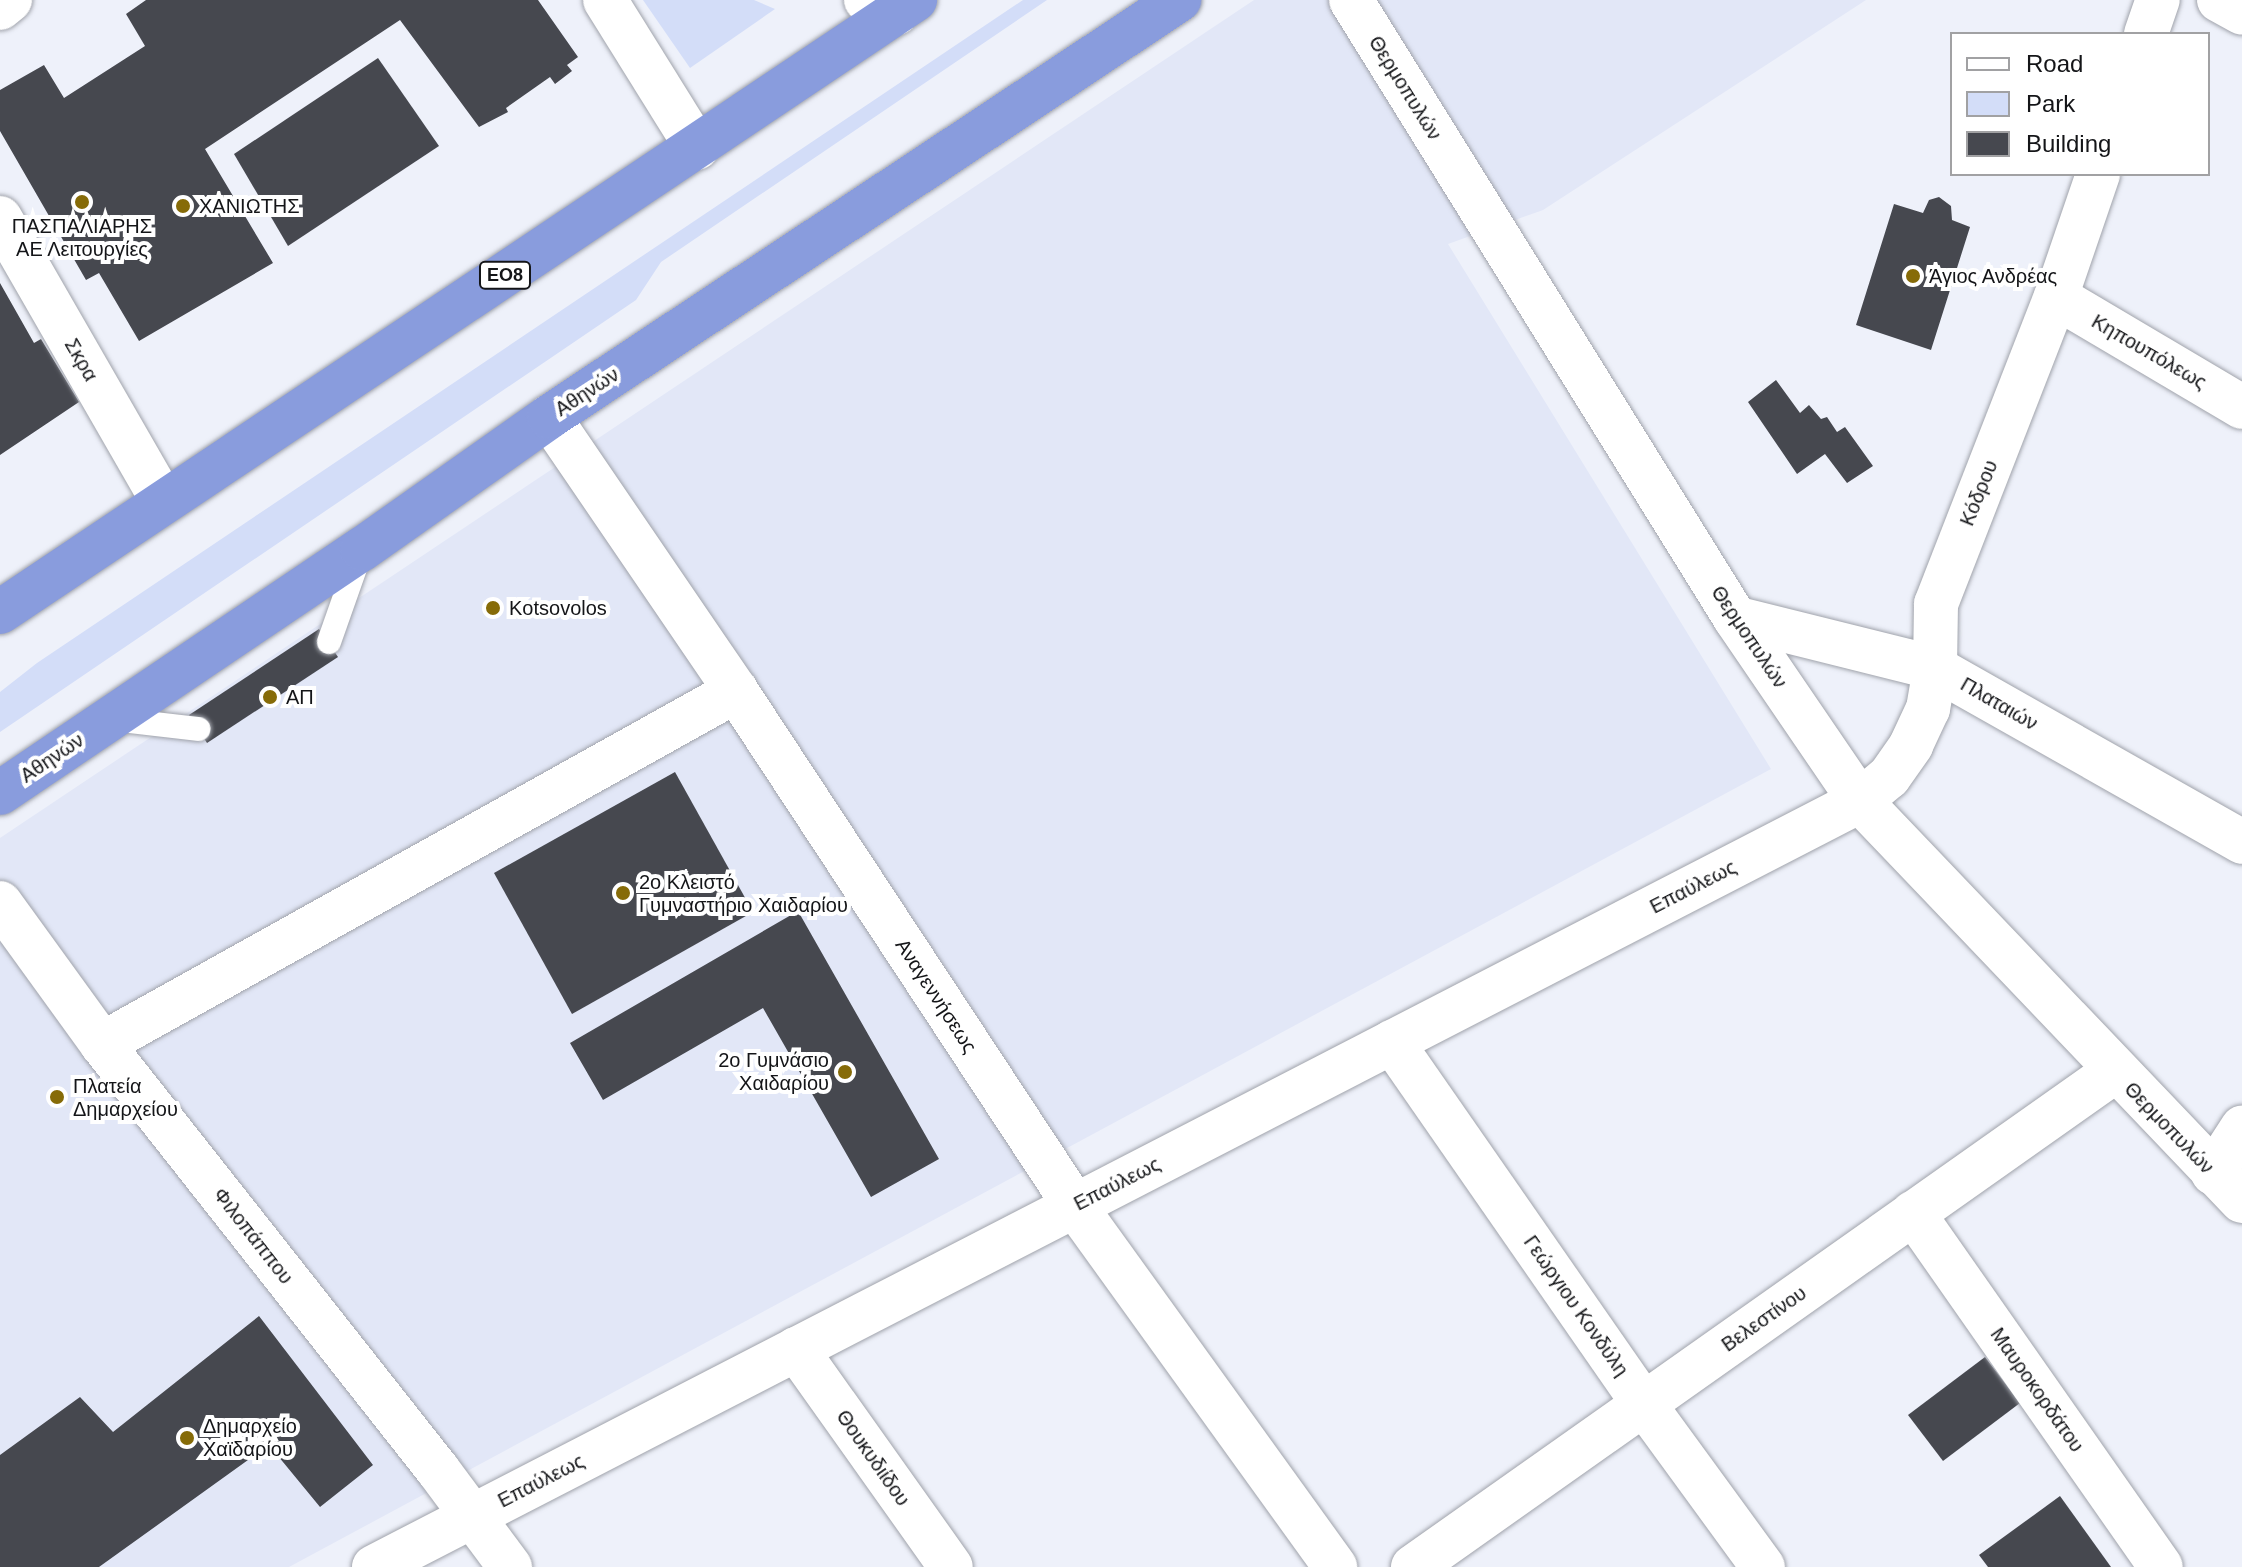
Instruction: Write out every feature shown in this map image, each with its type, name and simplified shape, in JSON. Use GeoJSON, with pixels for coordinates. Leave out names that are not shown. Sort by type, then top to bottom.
{"type":"FeatureCollection","features":[{"type":"Feature","properties":{"kind":"highway","name":"Αθηνών"},"geometry":{"type":"LineString","coordinates":[[0,793],[362,549],[549,417],[1179,0]]}},
{"type":"Feature","properties":{"kind":"highway","name":"ΕΟ8"},"geometry":{"type":"LineString","coordinates":[[0,612],[697,148],[892,4]]}},
{"type":"Feature","properties":{"kind":"street"},"geometry":{"type":"LineString","coordinates":[[0,8],[10,0]]}},
{"type":"Feature","properties":{"kind":"street"},"geometry":{"type":"LineString","coordinates":[[605,0],[697,148]]}},
{"type":"Feature","properties":{"kind":"street","name":"Θερμοπυλών"},"geometry":{"type":"LineString","coordinates":[[1351,0],[1735,618],[1860,801],[2227,1187]]}},
{"type":"Feature","properties":{"kind":"street"},"geometry":{"type":"LineString","coordinates":[[2147,32],[2158,0]]}},
{"type":"Feature","properties":{"kind":"street"},"geometry":{"type":"LineString","coordinates":[[2219,0],[2242,13]]}},
{"type":"Feature","properties":{"kind":"street","name":"Κόδρου"},"geometry":{"type":"LineString","coordinates":[[1860,801],[1889,777],[1911,745],[1928,709],[1935,668],[1936,604],[2056,297],[2097,176]]}},
{"type":"Feature","properties":{"kind":"street","name":"Σκρα"},"geometry":{"type":"LineString","coordinates":[[0,218],[163,502]]}},
{"type":"Feature","properties":{"kind":"street","name":"Κηπουπόλεως"},"geometry":{"type":"LineString","coordinates":[[2056,297],[2242,407]]}},
{"type":"Feature","properties":{"kind":"street","name":"Αναγεννήσεως"},"geometry":{"type":"LineString","coordinates":[[549,417],[736,691],[1075,1206],[1335,1567]]}},
{"type":"Feature","properties":{"kind":"street","name":"Πλαταιών"},"geometry":{"type":"LineString","coordinates":[[1735,618],[1935,668],[2242,842]]}},
{"type":"Feature","properties":{"kind":"street"},"geometry":{"type":"LineString","coordinates":[[102,1044],[736,691]]}},
{"type":"Feature","properties":{"kind":"street","name":"Επαύλεως"},"geometry":{"type":"LineString","coordinates":[[374,1567],[1860,801]]}},
{"type":"Feature","properties":{"kind":"street","name":"Φιλοπάππου"},"geometry":{"type":"LineString","coordinates":[[0,903],[102,1044],[510,1567]]}},
{"type":"Feature","properties":{"kind":"street","name":"Γεώργιου Κονδύλη"},"geometry":{"type":"LineString","coordinates":[[1392,1042],[1644,1404],[1763,1567]]}},
{"type":"Feature","properties":{"kind":"street","name":"Βελεστίνου"},"geometry":{"type":"LineString","coordinates":[[1413,1567],[2115,1071]]}},
{"type":"Feature","properties":{"kind":"street"},"geometry":{"type":"LineString","coordinates":[[2227,1187],[2242,1128]]}},
{"type":"Feature","properties":{"kind":"street","name":"Μαυροκορδάτου"},"geometry":{"type":"LineString","coordinates":[[1913,1213],[2161,1567]]}},
{"type":"Feature","properties":{"kind":"street","name":"Θουκυδιίδου"},"geometry":{"type":"LineString","coordinates":[[796,1349],[951,1567]]}},
{"type":"Feature","properties":{"kind":"lane"},"geometry":{"type":"LineString","coordinates":[[329,642],[362,549]]}},
{"type":"Feature","properties":{"kind":"lane"},"geometry":{"type":"LineString","coordinates":[[110,719],[198,729]]}},
{"type":"Feature","properties":{"kind":"shaded area"},"geometry":{"type":"Polygon","coordinates":[[[1254,0],[1866,0],[1543,210],[1448,244],[1771,769],[289,1567],[0,1567],[0,838],[1254,0]]]}},
{"type":"Feature","properties":{"kind":"green space"},"geometry":{"type":"Polygon","coordinates":[[[643,0],[754,0],[775,9],[690,68],[643,0]]]}},
{"type":"Feature","properties":{"kind":"green space"},"geometry":{"type":"Polygon","coordinates":[[[1023,0],[1047,0],[661,262],[636,300],[0,732],[0,692],[37,663],[1023,0]]]}},
{"type":"Feature","properties":{"kind":"building"},"geometry":{"type":"Polygon","coordinates":[[[146,0],[538,0],[578,57],[567,65],[572,71],[555,84],[550,77],[506,108],[508,112],[479,127],[400,20],[205,149],[273,263],[139,341],[99,273],[86,280],[0,131],[0,90],[44,65],[64,98],[145,46],[126,14],[146,0]]]}},
{"type":"Feature","properties":{"kind":"building"},"geometry":{"type":"Polygon","coordinates":[[[378,58],[439,146],[288,246],[234,154],[378,58]]]}},
{"type":"Feature","properties":{"kind":"building","name":"Άγιος Ανδρέας"},"geometry":{"type":"Polygon","coordinates":[[[1939,197],[1951,206],[1952,220],[1970,227],[1931,350],[1856,325],[1894,204],[1923,213],[1929,200],[1939,197]]]}},
{"type":"Feature","properties":{"kind":"building"},"geometry":{"type":"Polygon","coordinates":[[[0,283],[34,343],[41,339],[79,402],[0,455],[0,283]]]}},
{"type":"Feature","properties":{"kind":"building"},"geometry":{"type":"Polygon","coordinates":[[[1776,380],[1800,413],[1809,405],[1821,419],[1827,417],[1837,432],[1845,427],[1873,466],[1847,483],[1825,454],[1797,474],[1748,402],[1776,380]]]}},
{"type":"Feature","properties":{"kind":"building"},"geometry":{"type":"Polygon","coordinates":[[[319,629],[338,657],[207,743],[189,715],[319,629]]]}},
{"type":"Feature","properties":{"kind":"building","name":"2ο Κλειστό Γυμναστήριο Χαιδαρίου"},"geometry":{"type":"Polygon","coordinates":[[[675,772],[753,912],[572,1014],[494,873],[675,772]]]}},
{"type":"Feature","properties":{"kind":"building","name":"2ο Γυμνάσιο Χαιδαρίου"},"geometry":{"type":"Polygon","coordinates":[[[798,911],[939,1159],[871,1197],[763,1008],[603,1100],[570,1043],[798,911]]]}},
{"type":"Feature","properties":{"kind":"building","name":"Δημαρχείο Χαϊδαρίου"},"geometry":{"type":"Polygon","coordinates":[[[259,1316],[373,1465],[320,1507],[269,1445],[99,1567],[0,1567],[0,1455],[80,1397],[113,1432],[259,1316]]]}},
{"type":"Feature","properties":{"kind":"building"},"geometry":{"type":"Polygon","coordinates":[[[1985,1357],[2020,1403],[1943,1461],[1908,1415],[1985,1357]]]}},
{"type":"Feature","properties":{"kind":"building"},"geometry":{"type":"Polygon","coordinates":[[[2060,1496],[2111,1567],[1988,1567],[1979,1555],[2060,1496]]]}},
{"type":"Feature","properties":{"kind":"place","name":"ΠΑΣΠΑΛΙΑΡΗΣ ΑΕ Λειτουργίες"},"geometry":{"type":"Point","coordinates":[82,202]}},
{"type":"Feature","properties":{"kind":"place","name":"ΧΑΝΙΩΤΗΣ"},"geometry":{"type":"Point","coordinates":[183,206]}},
{"type":"Feature","properties":{"kind":"place","name":"Άγιος Ανδρέας"},"geometry":{"type":"Point","coordinates":[1913,276]}},
{"type":"Feature","properties":{"kind":"place","name":"Kotsovolos"},"geometry":{"type":"Point","coordinates":[493,608]}},
{"type":"Feature","properties":{"kind":"place","name":"ΑΠ"},"geometry":{"type":"Point","coordinates":[270,697]}},
{"type":"Feature","properties":{"kind":"place","name":"2ο Κλειστό Γυμναστήριο Χαιδαρίου"},"geometry":{"type":"Point","coordinates":[623,893]}},
{"type":"Feature","properties":{"kind":"place","name":"2ο Γυμνάσιο Χαιδαρίου"},"geometry":{"type":"Point","coordinates":[845,1072]}},
{"type":"Feature","properties":{"kind":"place","name":"Πλατεία Δημαρχείου"},"geometry":{"type":"Point","coordinates":[57,1097]}},
{"type":"Feature","properties":{"kind":"place","name":"Δημαρχείο Χαϊδαρίου"},"geometry":{"type":"Point","coordinates":[187,1438]}}]}
